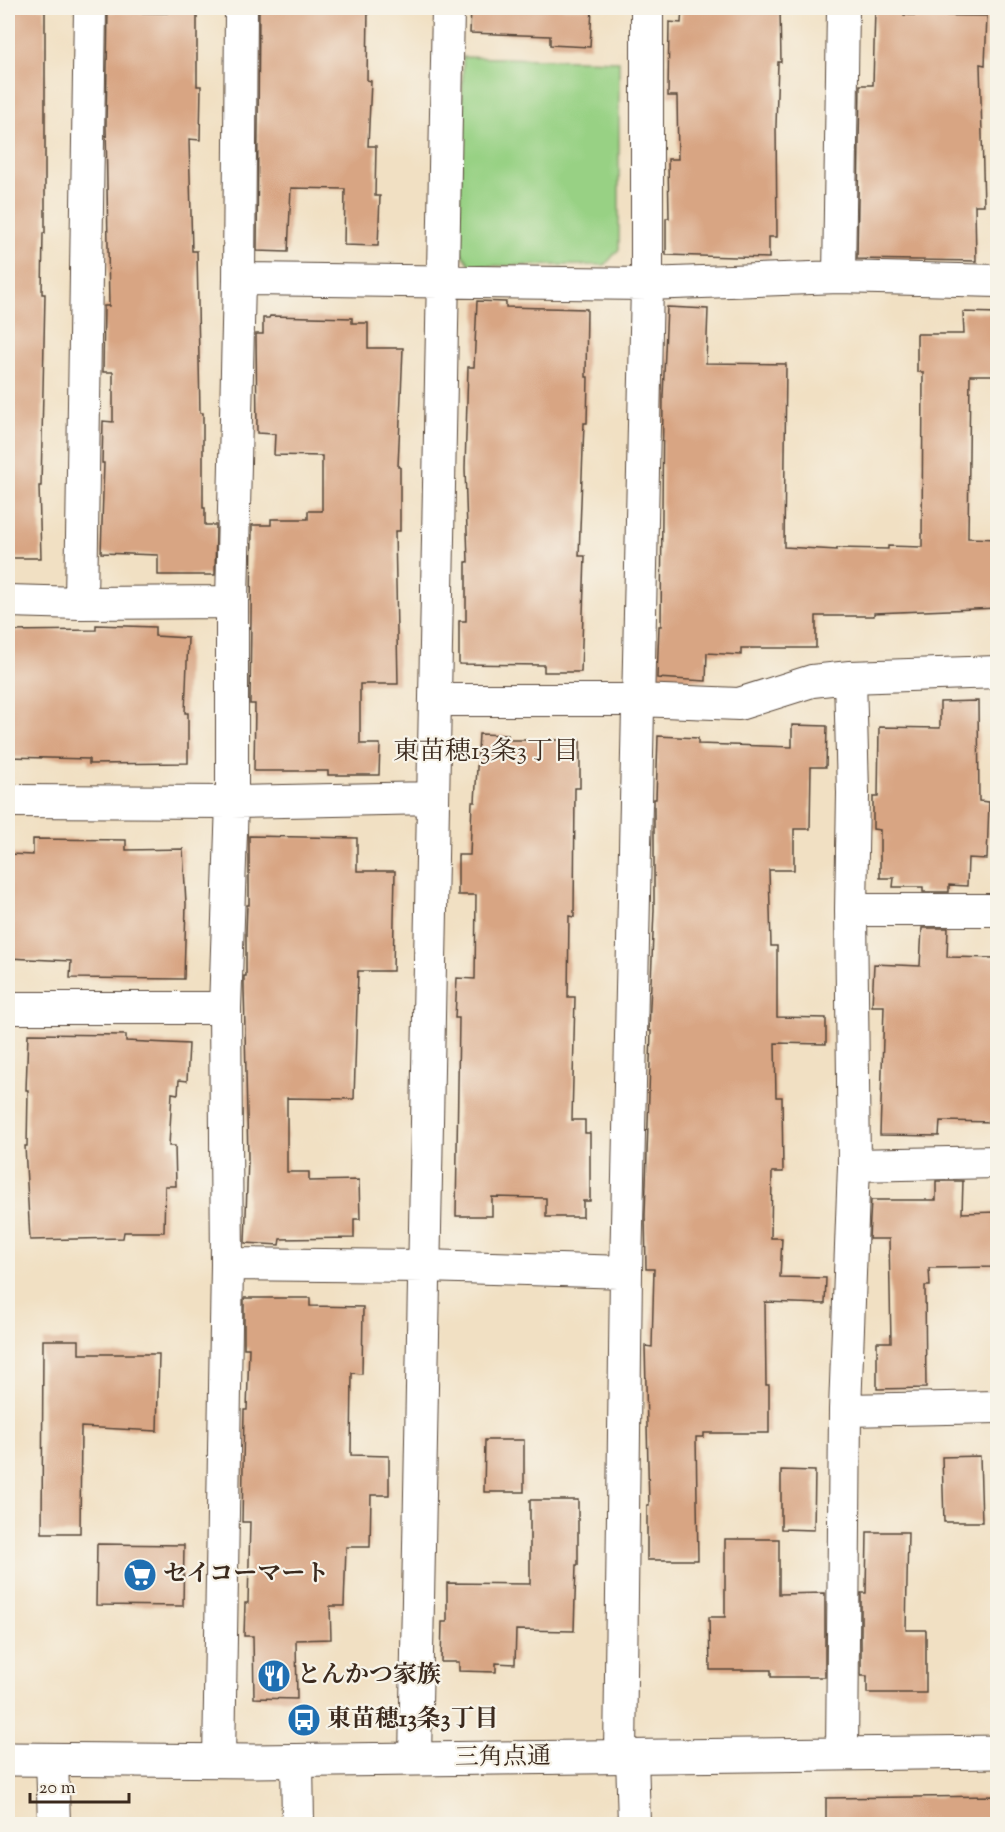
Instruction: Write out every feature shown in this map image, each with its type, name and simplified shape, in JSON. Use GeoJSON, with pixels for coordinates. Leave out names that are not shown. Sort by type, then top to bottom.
{"type":"FeatureCollection","features":[{"type":"Feature","properties":{"kind":"street"},"geometry":{"type":"LineString","coordinates":[[81,603],[90,8]]}},
{"type":"Feature","properties":{"kind":"street"},"geometry":{"type":"LineString","coordinates":[[219,1761],[227,1264],[225,1008],[232,802],[232,602],[241,8]]}},
{"type":"Feature","properties":{"kind":"street"},"geometry":{"type":"LineString","coordinates":[[415,1759],[448,8]]}},
{"type":"Feature","properties":{"kind":"street"},"geometry":{"type":"LineString","coordinates":[[633,1824],[626,1756],[626,1272],[647,284],[646,8]]}},
{"type":"Feature","properties":{"kind":"street"},"geometry":{"type":"LineString","coordinates":[[839,277],[843,8]]}},
{"type":"Feature","properties":{"kind":"street"},"geometry":{"type":"LineString","coordinates":[[238,279],[647,284],[839,277],[998,281]]}},
{"type":"Feature","properties":{"kind":"street"},"geometry":{"type":"LineString","coordinates":[[8,601],[232,602]]}},
{"type":"Feature","properties":{"kind":"street"},"geometry":{"type":"LineString","coordinates":[[435,700],[638,700],[739,704],[812,681],[850,677],[998,672]]}},
{"type":"Feature","properties":{"kind":"street"},"geometry":{"type":"LineString","coordinates":[[842,1754],[845,1410],[854,1165],[851,910],[853,793],[850,677]]}},
{"type":"Feature","properties":{"kind":"street"},"geometry":{"type":"LineString","coordinates":[[8,801],[232,802],[433,798]]}},
{"type":"Feature","properties":{"kind":"street"},"geometry":{"type":"LineString","coordinates":[[851,910],[998,910]]}},
{"type":"Feature","properties":{"kind":"street"},"geometry":{"type":"LineString","coordinates":[[8,1008],[225,1008]]}},
{"type":"Feature","properties":{"kind":"street"},"geometry":{"type":"LineString","coordinates":[[854,1165],[998,1162]]}},
{"type":"Feature","properties":{"kind":"street"},"geometry":{"type":"LineString","coordinates":[[227,1264],[425,1266],[626,1272]]}},
{"type":"Feature","properties":{"kind":"street"},"geometry":{"type":"LineString","coordinates":[[845,1410],[998,1407]]}},
{"type":"Feature","properties":{"kind":"street","name":"三角点通"},"geometry":{"type":"LineString","coordinates":[[8,1759],[219,1761],[998,1752]]}},
{"type":"Feature","properties":{"kind":"street"},"geometry":{"type":"LineString","coordinates":[[52,1759],[54,1824]]}},
{"type":"Feature","properties":{"kind":"street"},"geometry":{"type":"LineString","coordinates":[[297,1760],[298,1824]]}},
{"type":"Feature","properties":{"kind":"green space"},"geometry":{"type":"Polygon","coordinates":[[[463,57],[619,61],[619,249],[605,265],[471,266],[459,249],[463,57]]]}},
{"type":"Feature","properties":{"kind":"building"},"geometry":{"type":"Polygon","coordinates":[[[11,8],[45,8],[45,233],[43,233],[42,294],[45,294],[41,486],[39,486],[41,558],[11,558],[8,486],[10,141],[8,141],[8,85],[10,85],[11,8]]]}},
{"type":"Feature","properties":{"kind":"building"},"geometry":{"type":"Polygon","coordinates":[[[167,8],[197,8],[197,86],[201,86],[200,140],[189,139],[192,251],[197,251],[200,413],[203,413],[203,508],[205,508],[205,525],[216,525],[215,575],[158,575],[158,555],[101,553],[103,421],[113,422],[113,372],[103,372],[104,306],[109,306],[106,125],[108,12],[167,13],[167,8]]]}},
{"type":"Feature","properties":{"kind":"building"},"geometry":{"type":"Polygon","coordinates":[[[259,8],[368,8],[367,80],[371,81],[368,146],[376,146],[375,196],[380,196],[378,246],[344,245],[345,189],[291,188],[288,252],[257,251],[259,8]]]}},
{"type":"Feature","properties":{"kind":"building"},"geometry":{"type":"Polygon","coordinates":[[[471,8],[592,8],[590,47],[550,45],[550,36],[470,33],[471,8]]]}},
{"type":"Feature","properties":{"kind":"building"},"geometry":{"type":"Polygon","coordinates":[[[682,8],[780,8],[781,62],[778,62],[776,126],[777,237],[769,237],[769,258],[666,255],[666,218],[669,218],[668,159],[678,159],[677,96],[668,96],[669,22],[681,23],[682,8]]]}},
{"type":"Feature","properties":{"kind":"building"},"geometry":{"type":"Polygon","coordinates":[[[875,8],[904,9],[904,15],[987,16],[985,65],[980,64],[984,205],[975,205],[976,261],[857,259],[860,85],[873,85],[875,8]]]}},
{"type":"Feature","properties":{"kind":"building"},"geometry":{"type":"Polygon","coordinates":[[[477,301],[506,302],[506,307],[587,309],[587,423],[584,423],[579,556],[585,556],[581,672],[544,672],[544,665],[459,664],[459,621],[466,621],[466,562],[468,562],[465,468],[468,367],[474,367],[477,301]]]}},
{"type":"Feature","properties":{"kind":"building"},"geometry":{"type":"Polygon","coordinates":[[[667,307],[708,309],[706,363],[786,364],[784,547],[837,550],[837,548],[888,549],[888,546],[922,547],[923,372],[917,372],[917,334],[964,334],[963,312],[998,313],[998,375],[970,375],[968,538],[998,539],[998,608],[874,613],[874,616],[816,616],[816,648],[741,648],[741,655],[707,653],[706,681],[657,678],[659,626],[661,626],[663,396],[667,307]]]}},
{"type":"Feature","properties":{"kind":"building"},"geometry":{"type":"Polygon","coordinates":[[[270,316],[352,318],[352,323],[368,323],[368,348],[403,348],[398,467],[400,467],[400,531],[395,531],[398,684],[360,684],[360,744],[380,744],[379,775],[328,775],[328,771],[254,771],[255,704],[250,704],[252,525],[271,525],[271,519],[308,519],[308,511],[322,511],[322,456],[274,455],[275,434],[257,433],[256,334],[263,334],[263,318],[270,316]]]}},
{"type":"Feature","properties":{"kind":"building"},"geometry":{"type":"Polygon","coordinates":[[[96,625],[155,627],[155,636],[188,638],[185,713],[188,713],[188,763],[89,764],[89,759],[8,757],[8,631],[96,630],[96,625]]]}},
{"type":"Feature","properties":{"kind":"building"},"geometry":{"type":"Polygon","coordinates":[[[978,701],[979,801],[989,802],[987,859],[968,858],[967,886],[949,885],[949,892],[923,892],[923,887],[893,887],[894,878],[880,878],[880,830],[873,829],[873,797],[878,797],[879,727],[940,728],[940,702],[978,701]]]}},
{"type":"Feature","properties":{"kind":"building"},"geometry":{"type":"Polygon","coordinates":[[[792,725],[827,726],[826,767],[811,767],[810,829],[794,829],[794,870],[769,870],[771,946],[777,946],[777,1017],[826,1018],[826,1044],[775,1043],[776,1097],[782,1097],[783,1172],[772,1172],[771,1238],[782,1238],[780,1277],[826,1278],[825,1304],[765,1302],[769,1433],[704,1433],[704,1437],[696,1437],[698,1560],[647,1560],[647,1505],[649,1505],[645,1346],[652,1347],[654,1269],[646,1269],[645,1215],[654,910],[654,799],[656,799],[658,736],[698,738],[698,744],[792,747],[792,725]]]}},
{"type":"Feature","properties":{"kind":"building"},"geometry":{"type":"Polygon","coordinates":[[[479,734],[508,735],[508,740],[580,740],[580,788],[575,788],[574,917],[569,916],[568,997],[575,997],[572,1120],[585,1120],[585,1133],[590,1133],[590,1201],[583,1201],[583,1217],[546,1217],[546,1198],[492,1197],[492,1216],[456,1216],[459,1018],[455,1018],[457,978],[475,979],[476,895],[458,895],[458,855],[470,855],[472,802],[475,802],[479,734]]]}},
{"type":"Feature","properties":{"kind":"building"},"geometry":{"type":"Polygon","coordinates":[[[249,836],[357,838],[357,871],[395,871],[393,971],[358,971],[354,1099],[287,1098],[287,1172],[309,1172],[309,1181],[359,1180],[360,1219],[354,1219],[354,1238],[280,1239],[279,1245],[245,1243],[248,1158],[244,976],[246,976],[247,905],[249,905],[249,836]]]}},
{"type":"Feature","properties":{"kind":"building"},"geometry":{"type":"Polygon","coordinates":[[[33,839],[126,840],[126,850],[183,849],[186,904],[184,979],[70,978],[71,961],[8,958],[8,854],[33,855],[33,839]]]}},
{"type":"Feature","properties":{"kind":"building"},"geometry":{"type":"Polygon","coordinates":[[[922,928],[948,928],[947,957],[998,958],[998,1122],[940,1121],[939,1136],[880,1135],[884,1006],[872,1006],[874,964],[920,966],[922,928]]]}},
{"type":"Feature","properties":{"kind":"building"},"geometry":{"type":"Polygon","coordinates":[[[28,1034],[126,1035],[126,1041],[189,1044],[187,1081],[179,1080],[178,1094],[172,1093],[169,1146],[175,1146],[176,1186],[165,1186],[164,1232],[124,1232],[123,1238],[30,1240],[25,1146],[27,1146],[28,1034]]]}},
{"type":"Feature","properties":{"kind":"building"},"geometry":{"type":"Polygon","coordinates":[[[936,1181],[963,1181],[962,1213],[998,1212],[998,1267],[929,1268],[930,1286],[925,1286],[926,1388],[877,1389],[877,1342],[891,1342],[889,1239],[869,1239],[871,1200],[936,1200],[936,1181]]]}},
{"type":"Feature","properties":{"kind":"building"},"geometry":{"type":"Polygon","coordinates":[[[244,1298],[310,1298],[310,1306],[363,1307],[362,1374],[352,1373],[351,1455],[389,1456],[389,1495],[371,1495],[370,1547],[346,1547],[344,1606],[330,1606],[331,1639],[296,1640],[297,1699],[254,1698],[253,1636],[244,1636],[245,1603],[248,1603],[250,1522],[242,1522],[244,1410],[247,1410],[249,1348],[244,1348],[244,1298]]]}},
{"type":"Feature","properties":{"kind":"building"},"geometry":{"type":"Polygon","coordinates":[[[43,1340],[79,1340],[79,1354],[159,1354],[157,1431],[81,1427],[80,1533],[42,1533],[43,1340]]]}},
{"type":"Feature","properties":{"kind":"building"},"geometry":{"type":"Polygon","coordinates":[[[485,1440],[524,1440],[524,1492],[484,1492],[485,1440]]]}},
{"type":"Feature","properties":{"kind":"building"},"geometry":{"type":"Polygon","coordinates":[[[980,1456],[982,1522],[944,1522],[942,1457],[980,1456]]]}},
{"type":"Feature","properties":{"kind":"building"},"geometry":{"type":"Polygon","coordinates":[[[781,1470],[815,1471],[814,1530],[781,1529],[781,1470]]]}},
{"type":"Feature","properties":{"kind":"building"},"geometry":{"type":"Polygon","coordinates":[[[530,1500],[578,1500],[578,1565],[576,1565],[574,1631],[516,1630],[515,1664],[496,1663],[496,1672],[459,1671],[459,1662],[441,1662],[442,1622],[447,1622],[447,1583],[530,1584],[530,1500]]]}},
{"type":"Feature","properties":{"kind":"building"},"geometry":{"type":"Polygon","coordinates":[[[867,1532],[908,1532],[906,1630],[926,1630],[926,1693],[867,1693],[867,1676],[861,1676],[861,1593],[866,1593],[867,1532]]]}},
{"type":"Feature","properties":{"kind":"building"},"geometry":{"type":"Polygon","coordinates":[[[725,1539],[779,1539],[779,1594],[825,1593],[825,1677],[771,1677],[771,1670],[710,1670],[709,1617],[725,1617],[725,1539]]]}},
{"type":"Feature","properties":{"kind":"building","name":"セイコーマート"},"geometry":{"type":"Polygon","coordinates":[[[97,1544],[184,1545],[183,1606],[96,1605],[97,1544]]]}},
{"type":"Feature","properties":{"kind":"building"},"geometry":{"type":"Polygon","coordinates":[[[998,1796],[998,1824],[826,1824],[826,1798],[998,1796]]]}},
{"type":"Feature","properties":{"kind":"place","name":"セイコーマート"},"geometry":{"type":"Point","coordinates":[140,1575]}},
{"type":"Feature","properties":{"kind":"place","name":"とんかつ家族"},"geometry":{"type":"Point","coordinates":[274,1676]}},
{"type":"Feature","properties":{"kind":"place","name":"東苗穂13条3丁目"},"geometry":{"type":"Point","coordinates":[304,1720]}},
{"type":"Feature","properties":{"kind":"district","name":"東苗穂13条3丁目"},"geometry":{"type":"Point","coordinates":[486,752]}}]}
